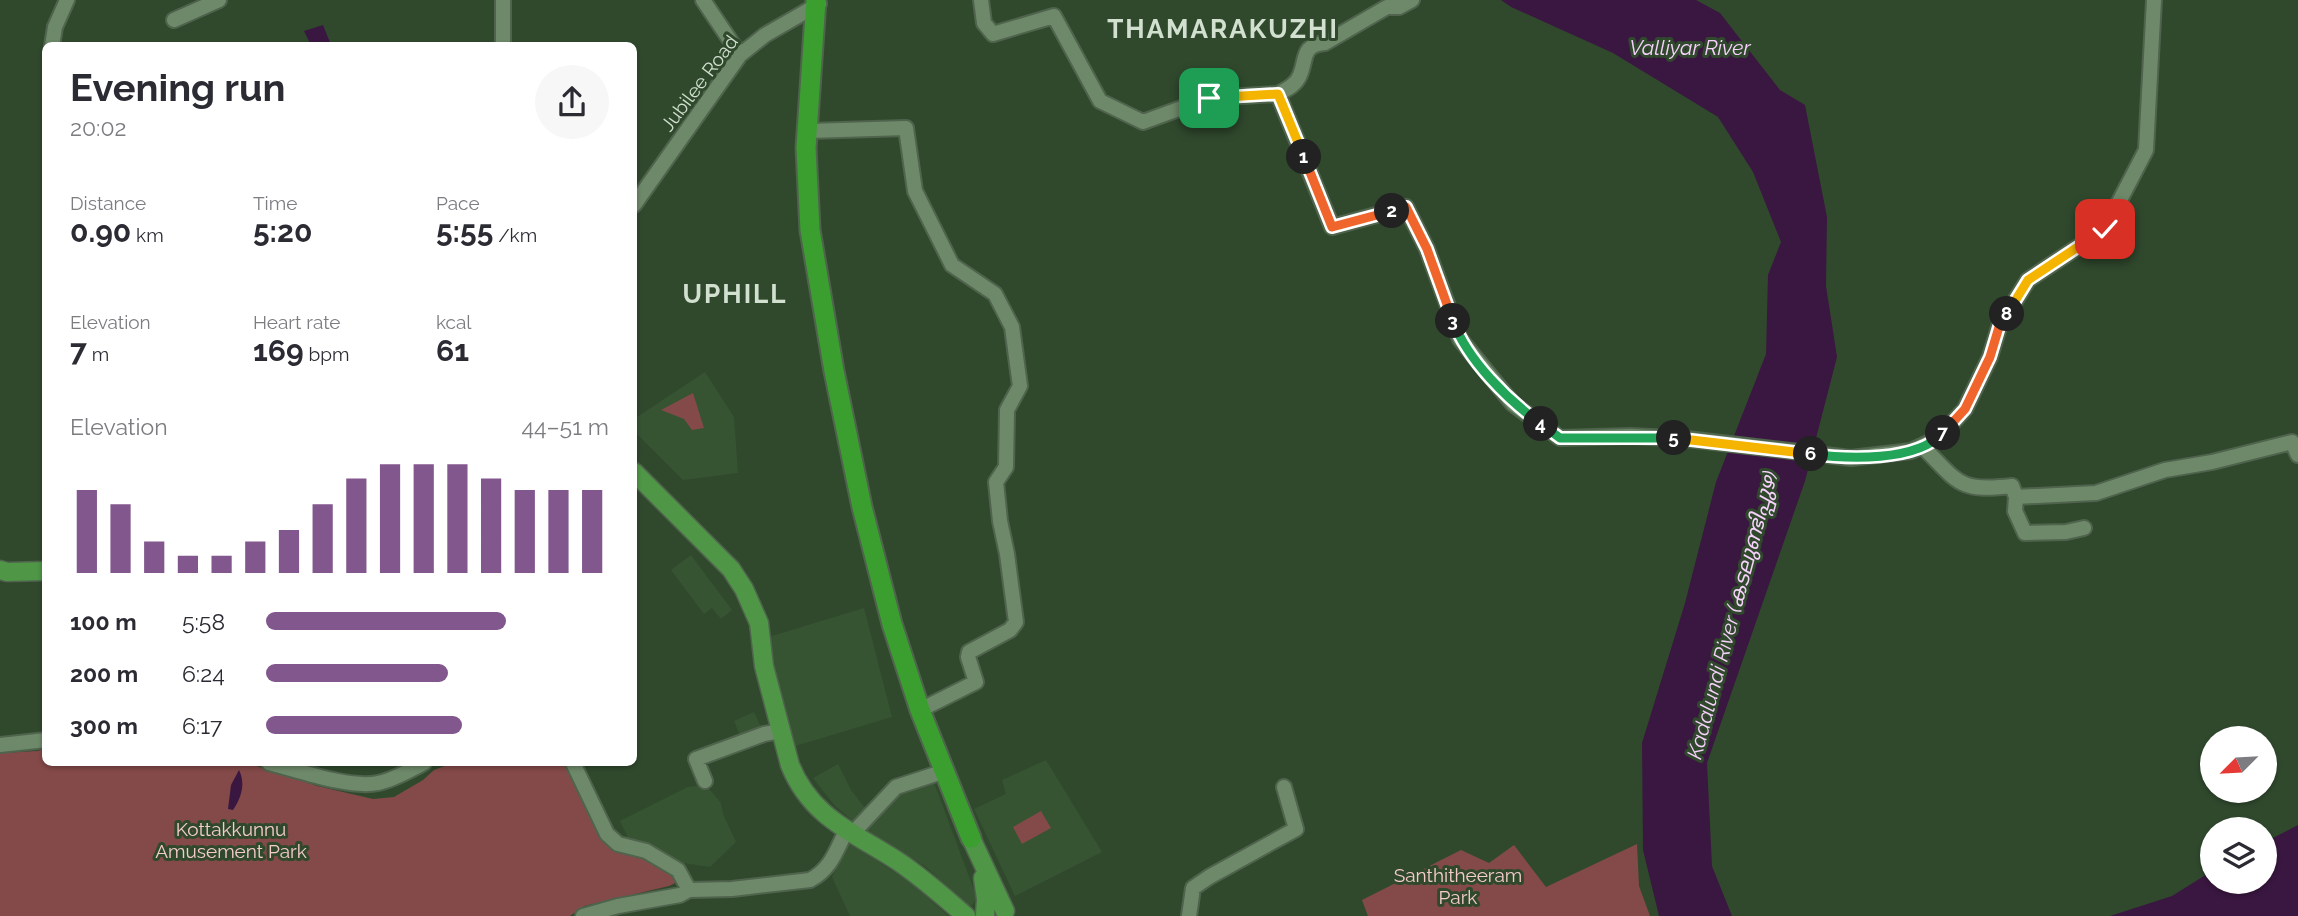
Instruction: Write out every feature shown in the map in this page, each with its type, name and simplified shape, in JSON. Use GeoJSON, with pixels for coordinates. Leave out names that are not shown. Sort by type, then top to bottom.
{"type":"FeatureCollection","features":[{"type":"Feature","properties":{"kind":"highway"},"geometry":{"type":"LineString","coordinates":[[818,2],[806,148],[810,230],[834,371],[862,507],[892,624],[920,710],[971,838]]}},
{"type":"Feature","properties":{"kind":"main road"},"geometry":{"type":"LineString","coordinates":[[637,475],[731,569],[744,589],[759,623],[764,666],[795,778],[821,811],[848,833],[901,863],[966,916]]}},
{"type":"Feature","properties":{"kind":"main road"},"geometry":{"type":"LineString","coordinates":[[0,570],[42,571]]}},
{"type":"Feature","properties":{"kind":"main road"},"geometry":{"type":"LineString","coordinates":[[971,838],[1007,913]]}},
{"type":"Feature","properties":{"kind":"main road"},"geometry":{"type":"LineString","coordinates":[[971,838],[983,879],[985,916]]}},
{"type":"Feature","properties":{"kind":"main road"},"geometry":{"type":"LineString","coordinates":[[985,916],[992,910],[1007,913]]}},
{"type":"Feature","properties":{"kind":"street"},"geometry":{"type":"LineString","coordinates":[[53,42],[55,27],[67,0]]}},
{"type":"Feature","properties":{"kind":"street"},"geometry":{"type":"LineString","coordinates":[[174,20],[219,0]]}},
{"type":"Feature","properties":{"kind":"street"},"geometry":{"type":"LineString","coordinates":[[502,42],[503,0]]}},
{"type":"Feature","properties":{"kind":"street"},"geometry":{"type":"LineString","coordinates":[[703,0],[740,55]]}},
{"type":"Feature","properties":{"kind":"street"},"geometry":{"type":"LineString","coordinates":[[981,0],[984,23],[993,34],[1054,16],[1100,101],[1143,122],[1209,98],[1278,94],[1293,85],[1300,76],[1307,51],[1315,44],[1325,43],[1387,7],[1399,7],[1412,0]]}},
{"type":"Feature","properties":{"kind":"street"},"geometry":{"type":"LineString","coordinates":[[1278,94],[1332,227],[1406,207],[1427,249],[1460,340],[1513,404],[1560,438],[1631,436],[1687,439],[1851,458],[1911,451],[1939,438],[1965,409],[1990,357],[1999,327],[2028,280],[2105,229],[2146,150],[2154,0]]}},
{"type":"Feature","properties":{"kind":"street","name":"Jubilee Road"},"geometry":{"type":"LineString","coordinates":[[637,201],[740,55],[818,2]]}},
{"type":"Feature","properties":{"kind":"street"},"geometry":{"type":"LineString","coordinates":[[808,131],[906,128],[915,191],[953,265],[995,294],[1012,327],[1020,386],[1007,410],[1006,467],[996,482],[1016,622],[1010,630],[969,652],[968,657],[976,682],[920,710]]}},
{"type":"Feature","properties":{"kind":"street"},"geometry":{"type":"LineString","coordinates":[[2016,497],[2096,493],[2165,470],[2296,444]]}},
{"type":"Feature","properties":{"kind":"street"},"geometry":{"type":"LineString","coordinates":[[1922,446],[1960,484],[1981,489],[2012,486],[2016,497],[2015,511],[2025,533],[2066,532],[2084,528]]}},
{"type":"Feature","properties":{"kind":"street"},"geometry":{"type":"LineString","coordinates":[[705,781],[696,760],[764,734],[781,731]]}},
{"type":"Feature","properties":{"kind":"street"},"geometry":{"type":"LineString","coordinates":[[0,745],[42,740]]}},
{"type":"Feature","properties":{"kind":"street"},"geometry":{"type":"LineString","coordinates":[[281,766],[323,777],[377,784],[418,766]]}},
{"type":"Feature","properties":{"kind":"street"},"geometry":{"type":"LineString","coordinates":[[574,766],[607,834],[618,844],[646,851],[678,870],[689,890]]}},
{"type":"Feature","properties":{"kind":"street"},"geometry":{"type":"LineString","coordinates":[[583,916],[618,906],[680,895],[689,890],[732,889],[810,880],[831,864],[848,833],[896,787],[945,771]]}},
{"type":"Feature","properties":{"kind":"street"},"geometry":{"type":"LineString","coordinates":[[1189,916],[1194,888],[1296,829],[1284,787]]}},
{"type":"Feature","properties":{"kind":"shaded area"},"geometry":{"type":"Polygon","coordinates":[[[705,372],[734,417],[738,473],[683,480],[637,434],[637,417],[705,372]]]}},
{"type":"Feature","properties":{"kind":"shaded area"},"geometry":{"type":"Polygon","coordinates":[[[691,555],[732,610],[721,619],[712,608],[704,614],[671,570],[691,555]]]}},
{"type":"Feature","properties":{"kind":"shaded area"},"geometry":{"type":"Polygon","coordinates":[[[864,608],[892,717],[792,747],[759,640],[864,608]]]}},
{"type":"Feature","properties":{"kind":"shaded area"},"geometry":{"type":"Polygon","coordinates":[[[754,712],[763,731],[742,740],[734,721],[754,712]]]}},
{"type":"Feature","properties":{"kind":"shaded area"},"geometry":{"type":"Polygon","coordinates":[[[1046,760],[1102,852],[1015,896],[974,809],[1006,794],[1002,780],[1046,760]]]}},
{"type":"Feature","properties":{"kind":"shaded area"},"geometry":{"type":"Polygon","coordinates":[[[838,764],[851,790],[865,808],[853,821],[835,806],[813,778],[838,764]]]}},
{"type":"Feature","properties":{"kind":"shaded area"},"geometry":{"type":"Polygon","coordinates":[[[932,777],[977,898],[970,908],[926,867],[863,828],[904,787],[932,777]]]}},
{"type":"Feature","properties":{"kind":"shaded area"},"geometry":{"type":"Polygon","coordinates":[[[706,785],[721,803],[736,842],[710,867],[669,861],[631,844],[620,821],[688,787],[706,785]]]}},
{"type":"Feature","properties":{"kind":"shaded area"},"geometry":{"type":"Polygon","coordinates":[[[848,842],[913,884],[948,916],[850,916],[832,877],[848,842]]]}},
{"type":"Feature","properties":{"kind":"green space"},"geometry":{"type":"Polygon","coordinates":[[[693,393],[704,428],[692,430],[684,419],[661,410],[693,393]]]}},
{"type":"Feature","properties":{"kind":"green space","name":"Kottakkunnu Amusement Park"},"geometry":{"type":"Polygon","coordinates":[[[42,749],[42,766],[256,766],[317,786],[373,799],[394,797],[423,780],[434,770],[445,766],[566,766],[604,839],[653,861],[679,881],[669,886],[584,906],[570,916],[0,916],[0,753],[42,749]]]}},
{"type":"Feature","properties":{"kind":"green space"},"geometry":{"type":"Polygon","coordinates":[[[1041,811],[1051,828],[1022,844],[1013,827],[1041,811]]]}},
{"type":"Feature","properties":{"kind":"green space","name":"Santhitheeram Park"},"geometry":{"type":"Polygon","coordinates":[[[1637,844],[1639,886],[1650,916],[1368,916],[1362,900],[1461,850],[1489,863],[1514,845],[1546,887],[1637,844]]]}},
{"type":"Feature","properties":{"kind":"water","name":"Valliyar River"},"geometry":{"type":"Polygon","coordinates":[[[1501,0],[1696,0],[1720,13],[1780,90],[1805,105],[1827,217],[1826,286],[1837,357],[1805,481],[1707,763],[1712,866],[1732,916],[1659,916],[1643,850],[1642,743],[1685,603],[1716,482],[1766,354],[1768,275],[1781,242],[1753,172],[1718,117],[1613,53],[1501,0]]]}},
{"type":"Feature","properties":{"kind":"water"},"geometry":{"type":"Polygon","coordinates":[[[323,25],[330,42],[310,42],[304,31],[323,25]]]}},
{"type":"Feature","properties":{"kind":"water"},"geometry":{"type":"Polygon","coordinates":[[[239,770],[242,780],[240,796],[233,810],[228,809],[231,785],[239,770]]]}},
{"type":"Feature","properties":{"kind":"water"},"geometry":{"type":"Polygon","coordinates":[[[2298,825],[2298,916],[2110,916],[2172,896],[2200,878],[2200,894],[2277,894],[2277,836],[2298,825]]]}},
{"type":"Feature","properties":{"kind":"district","name":"THAMARAKUZHI"},"geometry":{"type":"Point","coordinates":[1223,29]}},
{"type":"Feature","properties":{"kind":"district","name":"UPHILL"},"geometry":{"type":"Point","coordinates":[735,294]}},
{"type":"Feature","properties":{"kind":"route"},"geometry":{"type":"LineString","coordinates":[[1209,98],[1278,94],[1332,227],[1406,207],[1427,249],[1460,340],[1513,404],[1560,438],[1631,436],[1687,439],[1851,458],[1911,451],[1939,438],[1965,409],[1990,357],[1999,327],[2028,280],[2105,229]]}},
{"type":"Feature","properties":{"kind":"water label","name":"Kadalundi River (കടലുണ്ടിപ്പുഴ)"},"geometry":{"type":"Point","coordinates":[1732,615]}}]}
